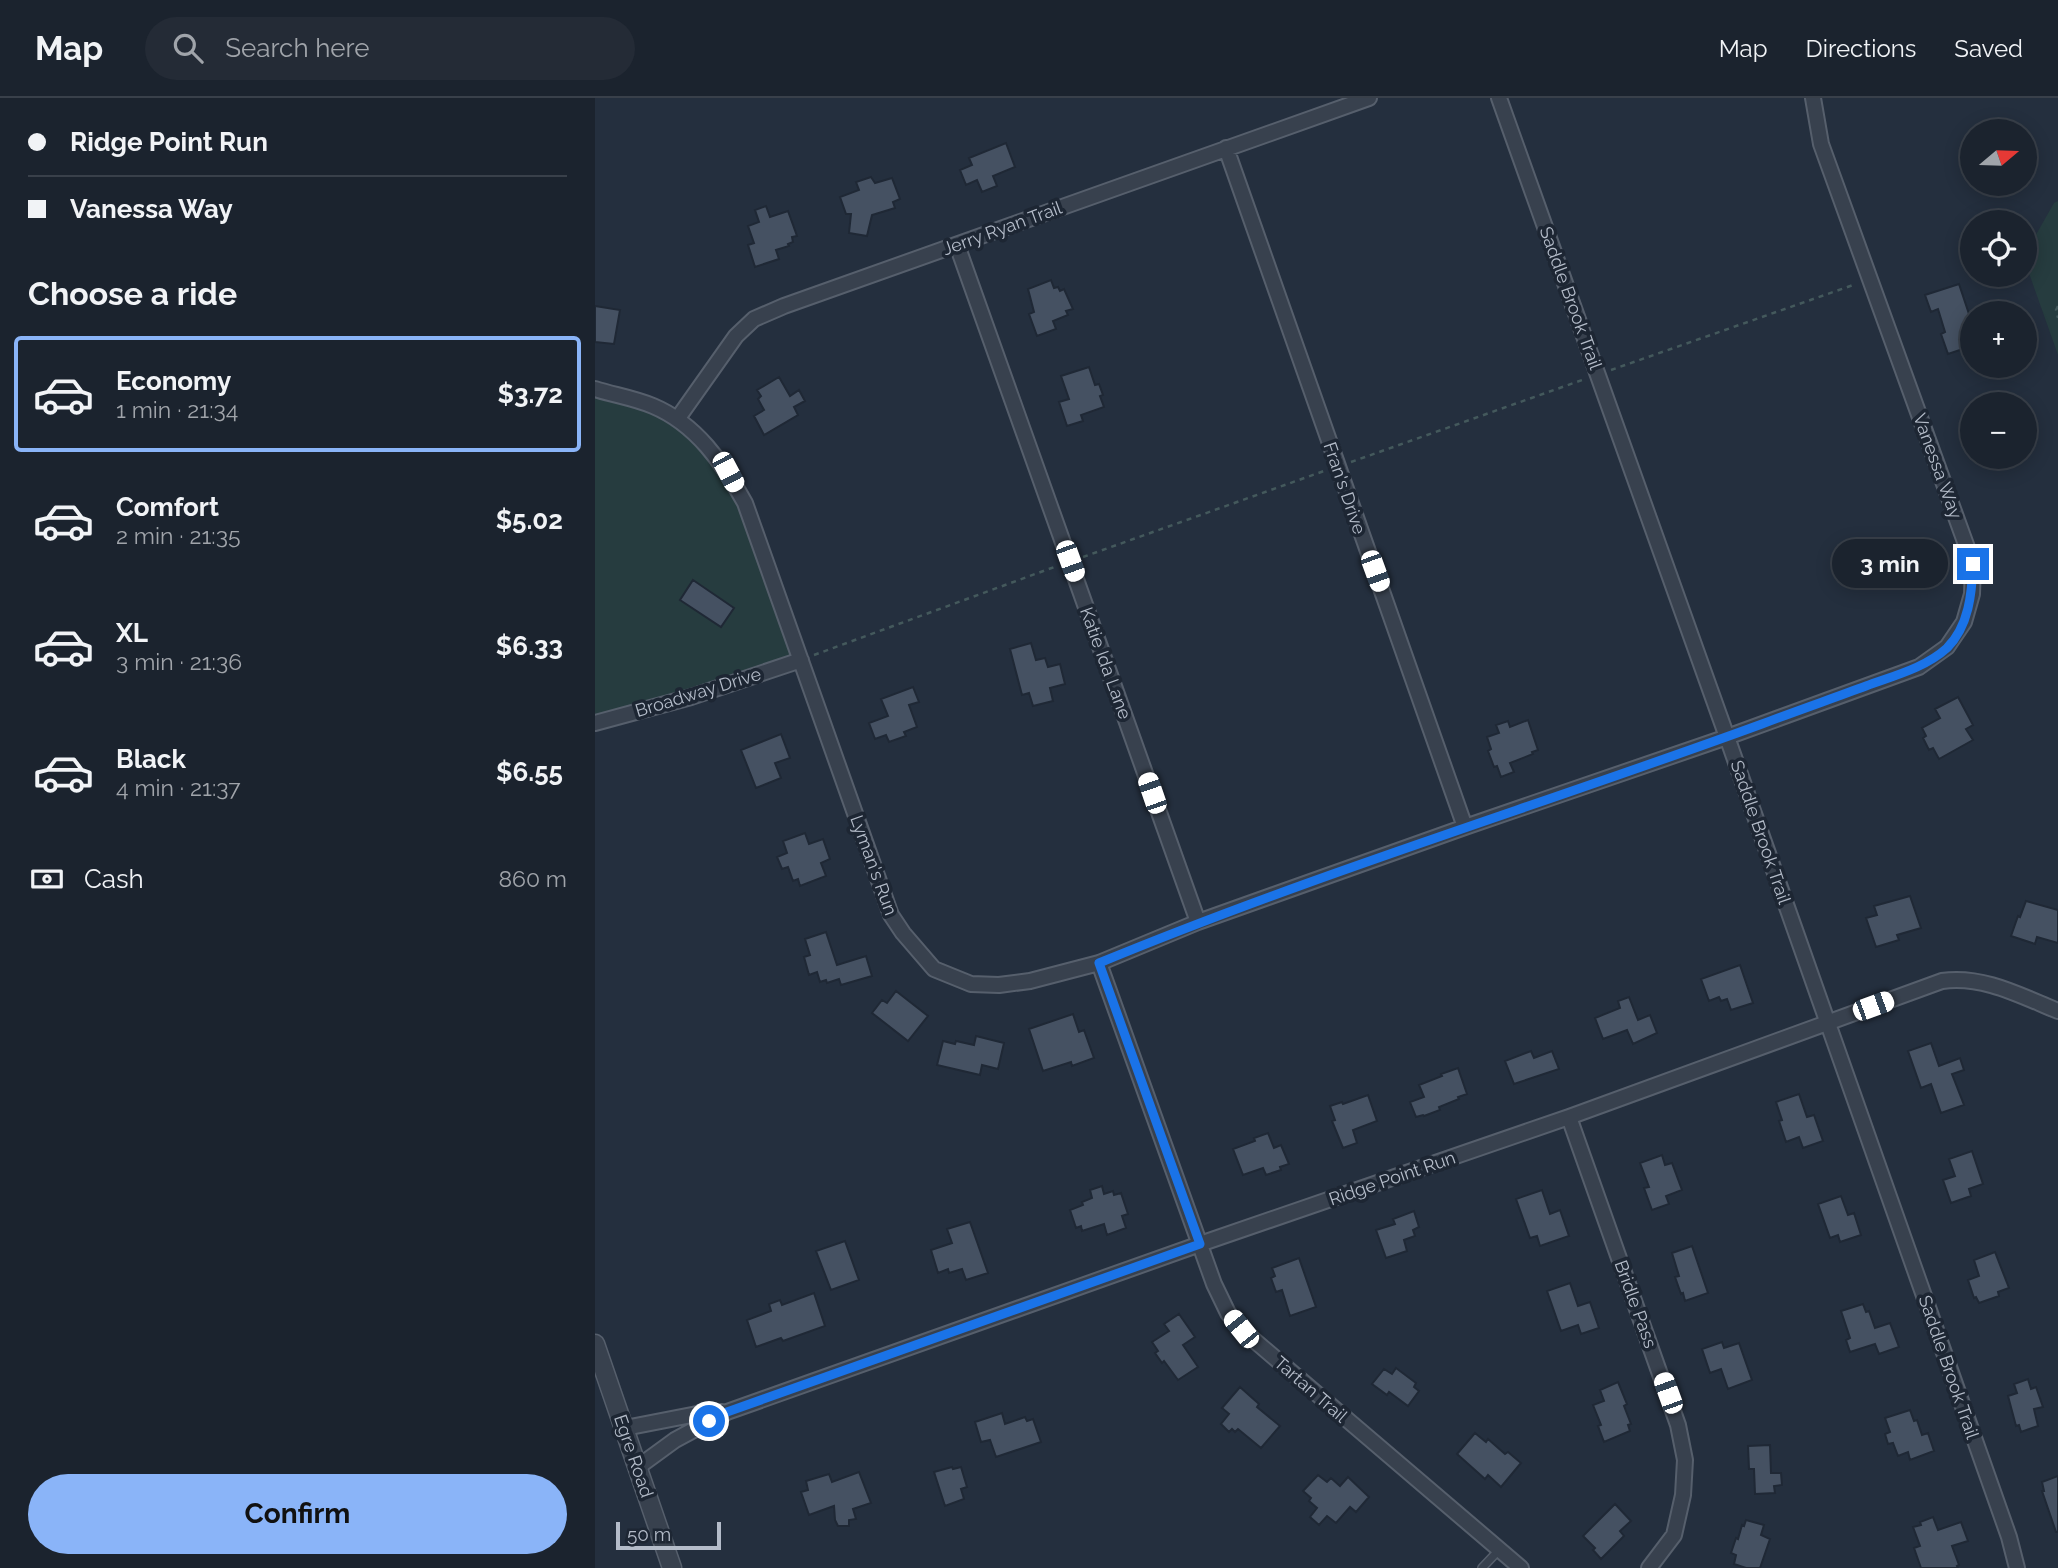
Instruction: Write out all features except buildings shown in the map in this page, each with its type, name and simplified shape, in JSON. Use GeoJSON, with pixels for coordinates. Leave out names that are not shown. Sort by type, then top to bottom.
{"type":"FeatureCollection","features":[{"type":"Feature","properties":{"kind":"street","name":"Jerry Ryan Trail"},"geometry":{"type":"LineString","coordinates":[[678,418],[736,336],[754,319],[1369,98]]}},
{"type":"Feature","properties":{"kind":"street","name":"Saddle Brook Trail"},"geometry":{"type":"LineString","coordinates":[[1499,98],[1828,1022],[2009,1537],[2017,1568]]}},
{"type":"Feature","properties":{"kind":"street","name":"Vanessa Way"},"geometry":{"type":"LineString","coordinates":[[1727,737],[1919,667],[1947,647],[1964,622],[1972,594],[1973,564],[1821,144],[1813,98]]}},
{"type":"Feature","properties":{"kind":"street","name":"Fran's Drive"},"geometry":{"type":"LineString","coordinates":[[1226,148],[1465,827]]}},
{"type":"Feature","properties":{"kind":"street","name":"Katie Ida Lane"},"geometry":{"type":"LineString","coordinates":[[957,245],[1198,922]]}},
{"type":"Feature","properties":{"kind":"street","name":"Lyman's Run"},"geometry":{"type":"LineString","coordinates":[[595,388],[653,406],[678,418],[711,450],[728,472],[745,503],[891,915],[902,933],[934,969],[971,984],[999,985],[1030,981],[1099,963],[1198,922],[1727,737]]}},
{"type":"Feature","properties":{"kind":"street","name":"Broadway Drive"},"geometry":{"type":"LineString","coordinates":[[595,723],[691,697],[800,660]]}},
{"type":"Feature","properties":{"kind":"street","name":"Tartan Trail"},"geometry":{"type":"LineString","coordinates":[[1099,963],[1200,1244],[1228,1312],[1241,1329],[1521,1568]]}},
{"type":"Feature","properties":{"kind":"street","name":"Ridge Point Run"},"geometry":{"type":"LineString","coordinates":[[638,1467],[675,1440],[727,1412],[1200,1244],[1569,1117],[1942,981],[1960,978],[1996,985],[2058,1011]]}},
{"type":"Feature","properties":{"kind":"street","name":"Bridle Pass"},"geometry":{"type":"LineString","coordinates":[[1569,1117],[1678,1425],[1685,1460],[1683,1495],[1674,1535],[1649,1568]]}},
{"type":"Feature","properties":{"kind":"street","name":"Egre Road"},"geometry":{"type":"LineString","coordinates":[[595,1344],[673,1568]]}},
{"type":"Feature","properties":{"kind":"street","name":"Ridge Point Run"},"geometry":{"type":"LineString","coordinates":[[625,1428],[697,1414],[727,1412]]}},
{"type":"Feature","properties":{"kind":"lane"},"geometry":{"type":"LineString","coordinates":[[1482,1568],[1499,1550]]}},
{"type":"Feature","properties":{"kind":"path"},"geometry":{"type":"LineString","coordinates":[[2058,306],[2058,317]]}},
{"type":"Feature","properties":{"kind":"green space"},"geometry":{"type":"Polygon","coordinates":[[[2058,201],[2058,355],[2034,287],[2037,287],[2037,233],[2054,203],[2058,201]]]}},
{"type":"Feature","properties":{"kind":"green space"},"geometry":{"type":"Polygon","coordinates":[[[595,389],[653,406],[728,472],[801,660],[595,723],[595,389]]]}},
{"type":"Feature","properties":{"kind":"route"},"geometry":{"type":"LineString","coordinates":[[709,1421],[727,1412],[1200,1244],[1099,963],[1198,922],[1919,667],[1947,647],[1964,622],[1972,594],[1973,564]]}}]}
